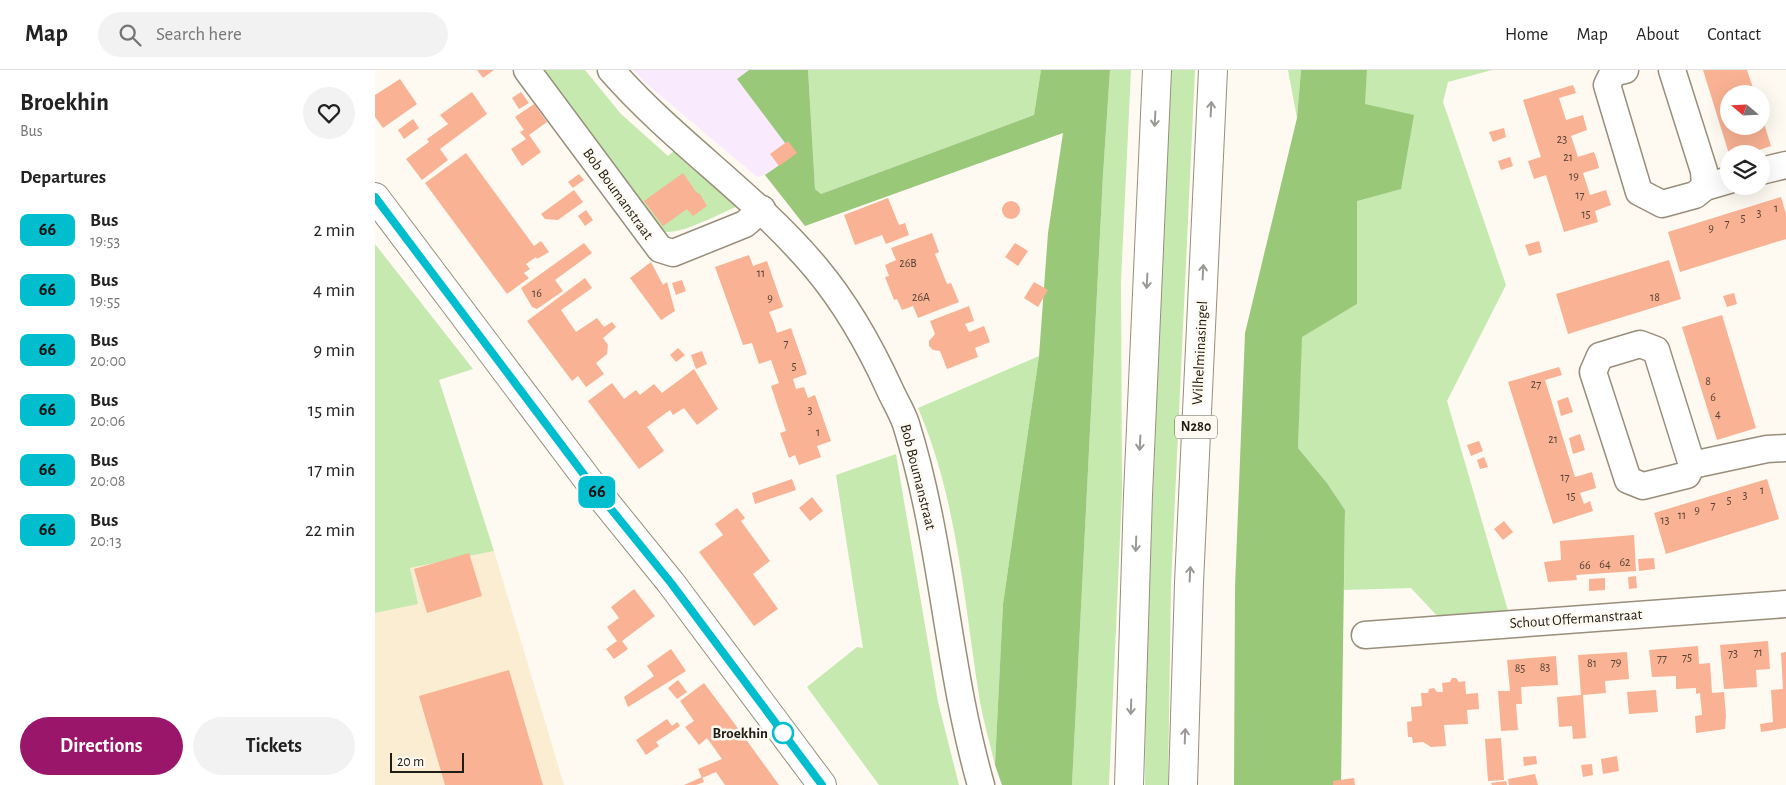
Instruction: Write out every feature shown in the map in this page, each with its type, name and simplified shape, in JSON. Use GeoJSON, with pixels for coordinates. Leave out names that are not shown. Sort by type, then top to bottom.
{"type":"FeatureCollection","features":[{"type":"Feature","properties":{"kind":"main road"},"geometry":{"type":"LineString","coordinates":[[1129,785],[1138,486],[1157,70]]}},
{"type":"Feature","properties":{"kind":"main road","name":"Wilhelminasingel"},"geometry":{"type":"LineString","coordinates":[[1183,785],[1189,583],[1213,70]]}},
{"type":"Feature","properties":{"kind":"main road"},"geometry":{"type":"LineString","coordinates":[[375,196],[594,488],[671,583],[822,785]]}},
{"type":"Feature","properties":{"kind":"street","name":"Bob Boumanstraat"},"geometry":{"type":"LineString","coordinates":[[527,70],[660,249],[673,253],[745,224],[761,209]]}},
{"type":"Feature","properties":{"kind":"street","name":"Bob Boumanstraat"},"geometry":{"type":"LineString","coordinates":[[611,70],[636,98],[761,209],[816,268],[848,311],[875,358],[905,423],[938,564],[957,683],[981,785]]}},
{"type":"Feature","properties":{"kind":"street"},"geometry":{"type":"LineString","coordinates":[[1625,70],[1613,73],[1607,85],[1639,192],[1662,204],[1695,195],[1717,183],[1704,171],[1672,70]]}},
{"type":"Feature","properties":{"kind":"street"},"geometry":{"type":"LineString","coordinates":[[1770,168],[1786,164]]}},
{"type":"Feature","properties":{"kind":"street"},"geometry":{"type":"LineString","coordinates":[[1640,344],[1656,350],[1692,466],[1687,476],[1643,486],[1627,480],[1593,372],[1601,356],[1640,344]]}},
{"type":"Feature","properties":{"kind":"street"},"geometry":{"type":"LineString","coordinates":[[1692,466],[1767,449],[1786,448]]}},
{"type":"Feature","properties":{"kind":"street","name":"Schout Offermanstraat"},"geometry":{"type":"LineString","coordinates":[[1365,635],[1786,604]]}},
{"type":"Feature","properties":{"kind":"shaded area"},"geometry":{"type":"Polygon","coordinates":[[[633,70],[1041,70],[1034,115],[805,226],[765,175],[757,177],[648,85],[633,70]]]}},
{"type":"Feature","properties":{"kind":"shaded area"},"geometry":{"type":"Polygon","coordinates":[[[494,551],[564,785],[375,785],[375,613],[417,604],[410,568],[494,551]]]}},
{"type":"Feature","properties":{"kind":"green space"},"geometry":{"type":"Polygon","coordinates":[[[539,70],[585,70],[621,114],[668,156],[675,150],[736,207],[687,228],[677,231],[661,231],[539,70]]]}},
{"type":"Feature","properties":{"kind":"green space"},"geometry":{"type":"Polygon","coordinates":[[[749,70],[808,70],[815,189],[821,194],[1034,115],[1041,70],[1110,70],[1072,785],[1002,785],[995,765],[1003,604],[1039,356],[1048,233],[1063,133],[805,226],[765,175],[791,157],[785,143],[737,79],[749,70]]]}},
{"type":"Feature","properties":{"kind":"green space"},"geometry":{"type":"Polygon","coordinates":[[[808,70],[1041,70],[1034,115],[821,194],[815,189],[808,70]]]}},
{"type":"Feature","properties":{"kind":"green space"},"geometry":{"type":"Polygon","coordinates":[[[1110,70],[1131,70],[1121,281],[1122,493],[1109,785],[1072,785],[1103,175],[1110,70]]]}},
{"type":"Feature","properties":{"kind":"green space"},"geometry":{"type":"Polygon","coordinates":[[[1170,70],[1195,70],[1171,584],[1168,785],[1145,785],[1146,670],[1170,70]]]}},
{"type":"Feature","properties":{"kind":"green space"},"geometry":{"type":"Polygon","coordinates":[[[1288,70],[1301,70],[1297,118],[1288,70]]]}},
{"type":"Feature","properties":{"kind":"green space"},"geometry":{"type":"Polygon","coordinates":[[[1301,70],[1367,70],[1365,104],[1414,115],[1401,189],[1357,201],[1357,304],[1302,337],[1298,448],[1327,483],[1345,510],[1341,785],[1234,785],[1235,587],[1245,333],[1297,118],[1301,70]]]}},
{"type":"Feature","properties":{"kind":"green space"},"geometry":{"type":"Polygon","coordinates":[[[1367,70],[1492,70],[1448,82],[1443,102],[1506,285],[1447,401],[1509,614],[1441,620],[1411,588],[1344,590],[1345,510],[1327,483],[1298,448],[1301,337],[1357,304],[1357,201],[1367,70]]]}},
{"type":"Feature","properties":{"kind":"green space"},"geometry":{"type":"Polygon","coordinates":[[[375,244],[473,369],[439,380],[494,551],[410,568],[418,604],[375,613],[375,244]]]}},
{"type":"Feature","properties":{"kind":"green space"},"geometry":{"type":"Polygon","coordinates":[[[1039,356],[1003,604],[995,765],[980,702],[951,516],[931,443],[918,408],[1039,356]]]}},
{"type":"Feature","properties":{"kind":"green space"},"geometry":{"type":"Polygon","coordinates":[[[896,454],[938,702],[959,785],[879,785],[807,687],[857,647],[863,648],[836,475],[896,454]]]}},
{"type":"Feature","properties":{"kind":"building"},"geometry":{"type":"Polygon","coordinates":[[[477,70],[494,70],[483,78],[477,70]]]}},
{"type":"Feature","properties":{"kind":"building"},"geometry":{"type":"Polygon","coordinates":[[[1703,70],[1747,70],[1752,85],[1720,85],[1720,125],[1703,70]]]}},
{"type":"Feature","properties":{"kind":"building"},"geometry":{"type":"Polygon","coordinates":[[[400,79],[417,104],[383,128],[375,117],[375,95],[400,79]]]}},
{"type":"Feature","properties":{"kind":"building"},"geometry":{"type":"Polygon","coordinates":[[[1573,85],[1576,93],[1559,98],[1566,120],[1583,115],[1587,130],[1571,136],[1578,157],[1594,152],[1597,160],[1599,168],[1583,173],[1590,195],[1606,190],[1611,205],[1595,211],[1598,222],[1564,232],[1546,175],[1534,179],[1528,161],[1541,157],[1523,100],[1573,85]]]}},
{"type":"Feature","properties":{"kind":"building"},"geometry":{"type":"Polygon","coordinates":[[[472,92],[487,114],[440,149],[448,160],[422,180],[406,159],[429,142],[427,139],[448,124],[440,115],[472,92]]]}},
{"type":"Feature","properties":{"kind":"building"},"geometry":{"type":"Polygon","coordinates":[[[521,92],[529,103],[519,109],[512,98],[521,92]]]}},
{"type":"Feature","properties":{"kind":"building"},"geometry":{"type":"Polygon","coordinates":[[[534,104],[547,122],[529,135],[541,152],[522,166],[511,149],[526,139],[520,132],[524,130],[515,117],[534,104]]]}},
{"type":"Feature","properties":{"kind":"building"},"geometry":{"type":"Polygon","coordinates":[[[413,119],[419,128],[404,139],[398,130],[413,119]]]}},
{"type":"Feature","properties":{"kind":"building"},"geometry":{"type":"Polygon","coordinates":[[[1504,128],[1506,137],[1493,142],[1489,132],[1504,128]]]}},
{"type":"Feature","properties":{"kind":"building"},"geometry":{"type":"Polygon","coordinates":[[[1723,135],[1768,135],[1771,146],[1770,145],[1726,145],[1723,135]]]}},
{"type":"Feature","properties":{"kind":"building"},"geometry":{"type":"Polygon","coordinates":[[[788,141],[797,153],[779,166],[770,154],[788,141]]]}},
{"type":"Feature","properties":{"kind":"building"},"geometry":{"type":"Polygon","coordinates":[[[466,153],[534,246],[541,241],[549,252],[537,259],[536,257],[526,264],[530,269],[524,273],[529,278],[507,294],[425,183],[466,153]]]}},
{"type":"Feature","properties":{"kind":"building"},"geometry":{"type":"Polygon","coordinates":[[[1510,157],[1513,166],[1501,170],[1498,161],[1510,157]]]}},
{"type":"Feature","properties":{"kind":"building"},"geometry":{"type":"Polygon","coordinates":[[[683,173],[707,206],[693,216],[687,209],[663,226],[644,201],[683,173]]]}},
{"type":"Feature","properties":{"kind":"building"},"geometry":{"type":"Polygon","coordinates":[[[579,174],[584,180],[573,188],[568,182],[579,174]]]}},
{"type":"Feature","properties":{"kind":"building"},"geometry":{"type":"Polygon","coordinates":[[[574,190],[583,202],[558,220],[545,219],[541,214],[574,190]]]}},
{"type":"Feature","properties":{"kind":"building"},"geometry":{"type":"Polygon","coordinates":[[[1781,197],[1786,214],[1786,239],[1680,272],[1668,232],[1781,197]]]}},
{"type":"Feature","properties":{"kind":"building"},"geometry":{"type":"Polygon","coordinates":[[[888,198],[899,225],[905,223],[909,235],[886,244],[882,235],[855,245],[844,215],[888,198]]]}},
{"type":"Feature","properties":{"kind":"building"},"geometry":{"type":"Polygon","coordinates":[[[1007,201],[1015,201],[1020,206],[1018,217],[1007,219],[1002,214],[1002,206],[1007,201]]]}},
{"type":"Feature","properties":{"kind":"building"},"geometry":{"type":"Polygon","coordinates":[[[586,210],[593,220],[585,226],[578,216],[586,210]]]}},
{"type":"Feature","properties":{"kind":"building"},"geometry":{"type":"Polygon","coordinates":[[[932,233],[939,252],[935,254],[947,284],[951,283],[959,302],[918,318],[913,306],[902,310],[897,299],[894,300],[885,277],[889,276],[885,265],[896,260],[891,248],[932,233]]]}},
{"type":"Feature","properties":{"kind":"building"},"geometry":{"type":"Polygon","coordinates":[[[1539,241],[1542,252],[1529,256],[1525,245],[1539,241]]]}},
{"type":"Feature","properties":{"kind":"building"},"geometry":{"type":"Polygon","coordinates":[[[584,243],[592,253],[555,280],[563,291],[537,309],[532,307],[521,288],[584,243]]]}},
{"type":"Feature","properties":{"kind":"building"},"geometry":{"type":"Polygon","coordinates":[[[1015,243],[1028,251],[1018,266],[1005,257],[1015,243]]]}},
{"type":"Feature","properties":{"kind":"building"},"geometry":{"type":"Polygon","coordinates":[[[749,255],[753,266],[767,261],[783,307],[769,312],[777,333],[791,328],[807,374],[793,379],[796,389],[804,387],[808,398],[815,395],[831,441],[817,446],[821,457],[799,465],[795,455],[789,458],[780,433],[786,431],[771,386],[779,383],[771,360],[759,364],[752,343],[743,345],[715,267],[749,255]]]}},
{"type":"Feature","properties":{"kind":"building"},"geometry":{"type":"Polygon","coordinates":[[[1669,260],[1681,299],[1568,334],[1556,294],[1669,260]]]}},
{"type":"Feature","properties":{"kind":"building"},"geometry":{"type":"Polygon","coordinates":[[[651,262],[663,285],[667,282],[675,311],[661,320],[630,278],[651,262]]]}},
{"type":"Feature","properties":{"kind":"building"},"geometry":{"type":"Polygon","coordinates":[[[585,278],[592,288],[561,310],[576,332],[597,318],[604,327],[612,322],[616,327],[603,338],[608,345],[607,354],[596,363],[604,374],[586,387],[578,376],[572,381],[527,321],[585,278]]]}},
{"type":"Feature","properties":{"kind":"building"},"geometry":{"type":"Polygon","coordinates":[[[682,280],[686,291],[676,295],[672,283],[682,280]]]}},
{"type":"Feature","properties":{"kind":"building"},"geometry":{"type":"Polygon","coordinates":[[[1034,282],[1048,290],[1038,307],[1024,298],[1034,282]]]}},
{"type":"Feature","properties":{"kind":"building"},"geometry":{"type":"Polygon","coordinates":[[[1734,293],[1737,304],[1727,307],[1723,296],[1734,293]]]}},
{"type":"Feature","properties":{"kind":"building"},"geometry":{"type":"Polygon","coordinates":[[[969,306],[974,321],[965,324],[969,332],[984,326],[990,342],[975,348],[978,357],[947,369],[940,351],[933,350],[929,346],[929,341],[935,334],[930,321],[969,306]]]}},
{"type":"Feature","properties":{"kind":"building"},"geometry":{"type":"Polygon","coordinates":[[[1722,315],[1756,428],[1717,440],[1682,327],[1722,315]]]}},
{"type":"Feature","properties":{"kind":"building"},"geometry":{"type":"Polygon","coordinates":[[[678,348],[685,355],[676,362],[670,355],[678,348]]]}},
{"type":"Feature","properties":{"kind":"building"},"geometry":{"type":"Polygon","coordinates":[[[702,351],[707,364],[696,369],[691,355],[702,351]]]}},
{"type":"Feature","properties":{"kind":"building"},"geometry":{"type":"Polygon","coordinates":[[[1559,367],[1562,375],[1545,380],[1575,477],[1592,472],[1596,488],[1580,493],[1584,504],[1590,501],[1593,511],[1553,524],[1508,382],[1559,367]]]}},
{"type":"Feature","properties":{"kind":"building"},"geometry":{"type":"Polygon","coordinates":[[[694,369],[718,409],[697,425],[684,408],[673,415],[670,410],[647,427],[664,451],[639,469],[588,401],[612,383],[624,399],[636,390],[640,395],[654,384],[662,393],[694,369]]]}},
{"type":"Feature","properties":{"kind":"building"},"geometry":{"type":"Polygon","coordinates":[[[1568,397],[1573,412],[1561,416],[1557,401],[1568,397]]]}},
{"type":"Feature","properties":{"kind":"building"},"geometry":{"type":"Polygon","coordinates":[[[1580,434],[1585,450],[1573,454],[1569,438],[1580,434]]]}},
{"type":"Feature","properties":{"kind":"building"},"geometry":{"type":"Polygon","coordinates":[[[1479,441],[1483,451],[1471,456],[1467,445],[1479,441]]]}},
{"type":"Feature","properties":{"kind":"building"},"geometry":{"type":"Polygon","coordinates":[[[1484,457],[1488,467],[1480,469],[1477,460],[1484,457]]]}},
{"type":"Feature","properties":{"kind":"building"},"geometry":{"type":"Polygon","coordinates":[[[792,479],[796,490],[755,504],[752,493],[792,479]]]}},
{"type":"Feature","properties":{"kind":"building"},"geometry":{"type":"Polygon","coordinates":[[[1767,479],[1779,519],[1666,554],[1654,513],[1767,479]]]}},
{"type":"Feature","properties":{"kind":"building"},"geometry":{"type":"Polygon","coordinates":[[[812,497],[823,511],[810,521],[799,508],[812,497]]]}},
{"type":"Feature","properties":{"kind":"building"},"geometry":{"type":"Polygon","coordinates":[[[737,508],[745,518],[741,521],[770,561],[753,574],[778,609],[754,626],[699,552],[723,535],[715,524],[737,508]]]}},
{"type":"Feature","properties":{"kind":"building"},"geometry":{"type":"Polygon","coordinates":[[[1504,521],[1513,532],[1503,540],[1494,529],[1504,521]]]}},
{"type":"Feature","properties":{"kind":"building"},"geometry":{"type":"Polygon","coordinates":[[[1634,535],[1636,571],[1576,575],[1577,580],[1548,582],[1544,562],[1561,560],[1560,541],[1634,535]]]}},
{"type":"Feature","properties":{"kind":"building"},"geometry":{"type":"Polygon","coordinates":[[[469,553],[482,596],[427,613],[414,569],[469,553]]]}},
{"type":"Feature","properties":{"kind":"building"},"geometry":{"type":"Polygon","coordinates":[[[1654,558],[1655,569],[1639,571],[1638,559],[1654,558]]]}},
{"type":"Feature","properties":{"kind":"building"},"geometry":{"type":"Polygon","coordinates":[[[1636,576],[1637,588],[1629,589],[1628,577],[1636,576]]]}},
{"type":"Feature","properties":{"kind":"building"},"geometry":{"type":"Polygon","coordinates":[[[1605,578],[1605,590],[1589,591],[1589,579],[1605,578]]]}},
{"type":"Feature","properties":{"kind":"building"},"geometry":{"type":"Polygon","coordinates":[[[634,589],[655,616],[622,641],[628,649],[614,659],[606,649],[617,641],[607,627],[619,618],[611,607],[634,589]]]}},
{"type":"Feature","properties":{"kind":"building"},"geometry":{"type":"Polygon","coordinates":[[[1768,641],[1770,669],[1756,670],[1757,687],[1724,689],[1720,645],[1768,641]]]}},
{"type":"Feature","properties":{"kind":"building"},"geometry":{"type":"Polygon","coordinates":[[[1698,646],[1699,664],[1710,663],[1712,693],[1724,692],[1725,729],[1696,733],[1695,716],[1702,715],[1700,693],[1696,694],[1696,688],[1676,689],[1676,676],[1652,677],[1649,650],[1698,646]]]}},
{"type":"Feature","properties":{"kind":"building"},"geometry":{"type":"Polygon","coordinates":[[[671,649],[686,671],[628,707],[624,697],[654,676],[647,666],[671,649]]]}},
{"type":"Feature","properties":{"kind":"building"},"geometry":{"type":"Polygon","coordinates":[[[1627,652],[1629,679],[1605,681],[1606,693],[1583,695],[1586,738],[1573,739],[1572,726],[1559,727],[1557,697],[1581,695],[1578,655],[1627,652]]]}},
{"type":"Feature","properties":{"kind":"building"},"geometry":{"type":"Polygon","coordinates":[[[1786,652],[1786,728],[1761,732],[1760,724],[1773,722],[1771,690],[1783,689],[1781,653],[1786,652]]]}},
{"type":"Feature","properties":{"kind":"building"},"geometry":{"type":"Polygon","coordinates":[[[1556,656],[1558,685],[1521,687],[1522,704],[1516,704],[1518,730],[1501,731],[1498,691],[1510,691],[1507,660],[1556,656]]]}},
{"type":"Feature","properties":{"kind":"building"},"geometry":{"type":"Polygon","coordinates":[[[509,670],[543,785],[445,785],[419,696],[509,670]]]}},
{"type":"Feature","properties":{"kind":"building"},"geometry":{"type":"Polygon","coordinates":[[[1452,678],[1456,678],[1459,682],[1465,681],[1466,694],[1478,693],[1479,709],[1467,710],[1468,724],[1444,725],[1446,746],[1431,747],[1423,742],[1413,743],[1412,737],[1408,737],[1407,722],[1412,721],[1411,707],[1422,706],[1421,693],[1428,693],[1429,689],[1434,688],[1437,692],[1443,692],[1442,683],[1450,682],[1452,678]]]}},
{"type":"Feature","properties":{"kind":"building"},"geometry":{"type":"Polygon","coordinates":[[[678,680],[687,692],[677,699],[668,688],[678,680]]]}},
{"type":"Feature","properties":{"kind":"building"},"geometry":{"type":"Polygon","coordinates":[[[704,683],[779,785],[725,785],[716,772],[702,778],[698,769],[722,759],[707,738],[699,745],[685,727],[694,721],[680,701],[704,683]]]}},
{"type":"Feature","properties":{"kind":"building"},"geometry":{"type":"Polygon","coordinates":[[[1656,690],[1658,712],[1629,714],[1627,692],[1656,690]]]}},
{"type":"Feature","properties":{"kind":"building"},"geometry":{"type":"Polygon","coordinates":[[[667,719],[672,726],[677,722],[680,726],[656,742],[659,746],[646,755],[636,740],[667,719]]]}},
{"type":"Feature","properties":{"kind":"building"},"geometry":{"type":"Polygon","coordinates":[[[1501,738],[1504,780],[1488,781],[1485,739],[1501,738]]]}},
{"type":"Feature","properties":{"kind":"building"},"geometry":{"type":"Polygon","coordinates":[[[1536,756],[1537,764],[1524,766],[1523,757],[1536,756]]]}},
{"type":"Feature","properties":{"kind":"building"},"geometry":{"type":"Polygon","coordinates":[[[1617,756],[1619,771],[1603,774],[1601,759],[1617,756]]]}},
{"type":"Feature","properties":{"kind":"building"},"geometry":{"type":"Polygon","coordinates":[[[1592,764],[1593,775],[1583,777],[1581,765],[1592,764]]]}},
{"type":"Feature","properties":{"kind":"building"},"geometry":{"type":"Polygon","coordinates":[[[1535,774],[1538,785],[1509,785],[1508,779],[1535,774]]]}},
{"type":"Feature","properties":{"kind":"building"},"geometry":{"type":"Polygon","coordinates":[[[702,777],[704,782],[696,785],[684,785],[702,777]]]}},
{"type":"Feature","properties":{"kind":"building"},"geometry":{"type":"Polygon","coordinates":[[[1354,778],[1355,785],[1333,785],[1333,781],[1354,778]]]}},
{"type":"Feature","properties":{"kind":"building"},"geometry":{"type":"Polygon","coordinates":[[[1506,781],[1507,785],[1492,785],[1491,783],[1506,781]]]}},
{"type":"Feature","properties":{"kind":"bus line","name":"66"},"geometry":{"type":"LineString","coordinates":[[375,197],[594,488],[671,583],[822,785]]}},
{"type":"Feature","properties":{"kind":"place","name":"Broekhin"},"geometry":{"type":"Point","coordinates":[783,733]}}]}
